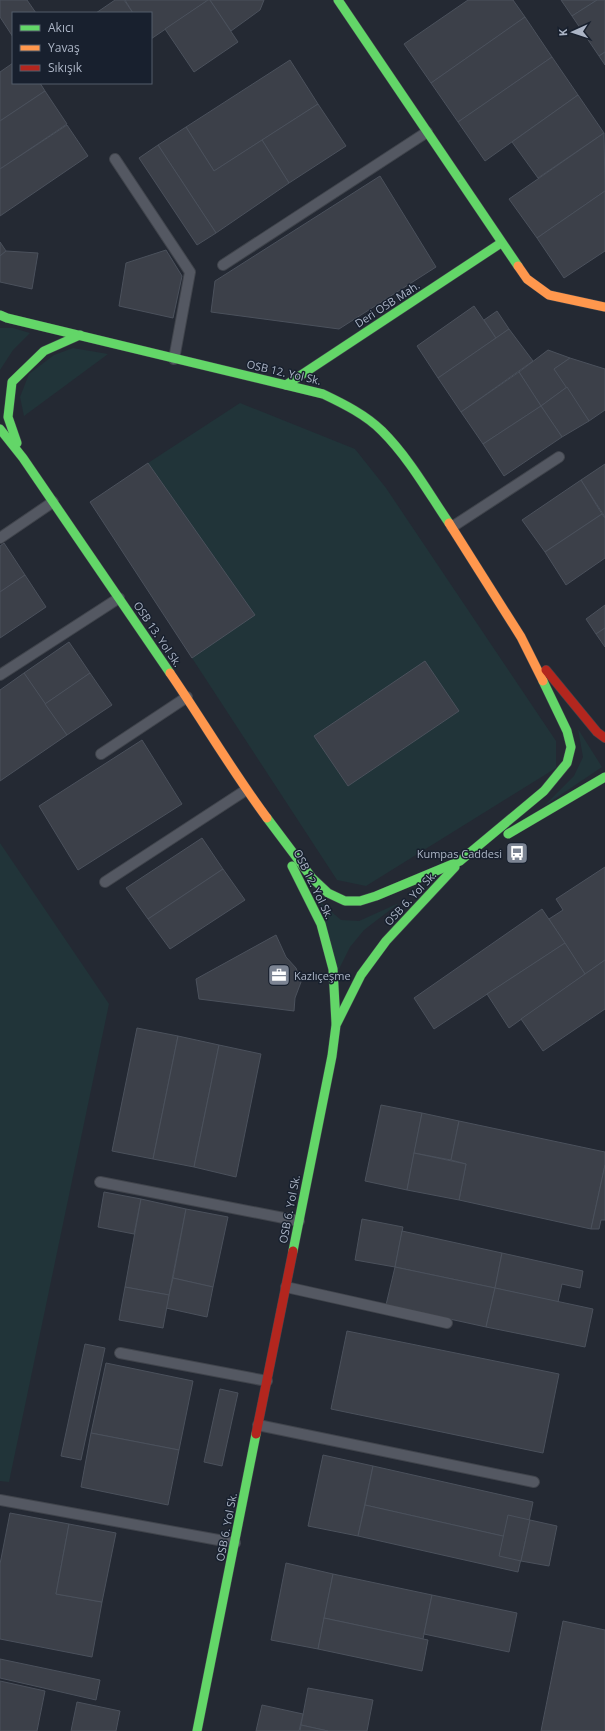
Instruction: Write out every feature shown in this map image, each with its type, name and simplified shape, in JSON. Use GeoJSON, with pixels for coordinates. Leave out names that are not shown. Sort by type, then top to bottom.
{"type":"FeatureCollection","features":[{"type":"Feature","properties":{"kind":"main road"},"geometry":{"type":"LineString","coordinates":[[338,0],[501,243],[527,279],[549,295],[605,307]]}},
{"type":"Feature","properties":{"kind":"main road","name":"Deri OSB Mah."},"geometry":{"type":"LineString","coordinates":[[286,385],[501,243]]}},
{"type":"Feature","properties":{"kind":"main road","name":"OSB 12. Yol Sk."},"geometry":{"type":"LineString","coordinates":[[0,315],[174,359],[324,394],[352,408],[382,431],[412,466],[452,527],[520,638]]}},
{"type":"Feature","properties":{"kind":"main road"},"geometry":{"type":"LineString","coordinates":[[23,458],[8,417],[12,382],[44,351],[80,335]]}},
{"type":"Feature","properties":{"kind":"main road"},"geometry":{"type":"LineString","coordinates":[[0,429],[23,458]]}},
{"type":"Feature","properties":{"kind":"main road","name":"OSB 13. Yol Sk."},"geometry":{"type":"LineString","coordinates":[[23,458],[187,697],[246,790],[272,826]]}},
{"type":"Feature","properties":{"kind":"main road"},"geometry":{"type":"LineString","coordinates":[[520,638],[597,732],[605,745]]}},
{"type":"Feature","properties":{"kind":"main road"},"geometry":{"type":"LineString","coordinates":[[272,826],[312,878],[328,893],[345,900],[360,901],[376,896],[460,861],[544,791],[567,763],[571,747],[567,730],[520,638]]}},
{"type":"Feature","properties":{"kind":"main road"},"geometry":{"type":"LineString","coordinates":[[597,732],[605,738]]}},
{"type":"Feature","properties":{"kind":"main road","name":"OSB 6. Yol Sk."},"geometry":{"type":"LineString","coordinates":[[197,1731],[332,1056],[336,1025],[361,975],[386,941],[460,861],[575,796],[605,777]]}},
{"type":"Feature","properties":{"kind":"main road"},"geometry":{"type":"LineString","coordinates":[[575,796],[600,792]]}},
{"type":"Feature","properties":{"kind":"main road","name":"OSB 12. Yol Sk."},"geometry":{"type":"LineString","coordinates":[[272,826],[321,924],[334,969],[336,1025]]}},
{"type":"Feature","properties":{"kind":"lane"},"geometry":{"type":"LineString","coordinates":[[223,265],[427,132]]}},
{"type":"Feature","properties":{"kind":"lane"},"geometry":{"type":"LineString","coordinates":[[115,159],[190,272],[174,359]]}},
{"type":"Feature","properties":{"kind":"lane"},"geometry":{"type":"LineString","coordinates":[[452,527],[560,457]]}},
{"type":"Feature","properties":{"kind":"lane"},"geometry":{"type":"LineString","coordinates":[[0,538],[53,502]]}},
{"type":"Feature","properties":{"kind":"lane"},"geometry":{"type":"LineString","coordinates":[[0,675],[119,598]]}},
{"type":"Feature","properties":{"kind":"lane"},"geometry":{"type":"LineString","coordinates":[[101,754],[187,697]]}},
{"type":"Feature","properties":{"kind":"lane"},"geometry":{"type":"LineString","coordinates":[[105,882],[246,790]]}},
{"type":"Feature","properties":{"kind":"lane"},"geometry":{"type":"LineString","coordinates":[[100,1182],[299,1221]]}},
{"type":"Feature","properties":{"kind":"lane"},"geometry":{"type":"LineString","coordinates":[[286,1287],[447,1323]]}},
{"type":"Feature","properties":{"kind":"lane"},"geometry":{"type":"LineString","coordinates":[[120,1353],[267,1381]]}},
{"type":"Feature","properties":{"kind":"lane"},"geometry":{"type":"LineString","coordinates":[[258,1425],[534,1482]]}},
{"type":"Feature","properties":{"kind":"lane"},"geometry":{"type":"LineString","coordinates":[[0,1500],[235,1543]]}},
{"type":"Feature","properties":{"kind":"green space"},"geometry":{"type":"Polygon","coordinates":[[[0,328],[13,328],[30,333],[13,350],[0,370],[0,328]]]}},
{"type":"Feature","properties":{"kind":"green space"},"geometry":{"type":"Polygon","coordinates":[[[73,348],[108,354],[24,416],[20,397],[29,374],[54,355],[73,348]]]}},
{"type":"Feature","properties":{"kind":"green space"},"geometry":{"type":"Polygon","coordinates":[[[240,403],[355,449],[386,488],[556,741],[556,768],[366,886],[337,880],[192,658],[254,615],[148,463],[240,403]]]}},
{"type":"Feature","properties":{"kind":"green space"},"geometry":{"type":"Polygon","coordinates":[[[578,729],[602,767],[544,806],[574,776],[583,757],[578,729]]]}},
{"type":"Feature","properties":{"kind":"green space"},"geometry":{"type":"Polygon","coordinates":[[[0,843],[109,1004],[9,1482],[0,1481],[0,843]]]}},
{"type":"Feature","properties":{"kind":"green space"},"geometry":{"type":"Polygon","coordinates":[[[320,902],[341,920],[359,921],[399,903],[364,930],[350,947],[338,971],[320,902]]]}},
{"type":"Feature","properties":{"kind":"building"},"geometry":{"type":"Polygon","coordinates":[[[0,0],[27,0],[35,12],[12,12],[12,35],[0,17],[0,0]]]}},
{"type":"Feature","properties":{"kind":"building"},"geometry":{"type":"Polygon","coordinates":[[[115,0],[124,0],[132,12],[97,12],[115,0]]]}},
{"type":"Feature","properties":{"kind":"building"},"geometry":{"type":"Polygon","coordinates":[[[125,0],[208,0],[152,38],[152,12],[132,12],[125,0]]]}},
{"type":"Feature","properties":{"kind":"building"},"geometry":{"type":"Polygon","coordinates":[[[210,0],[238,42],[194,72],[165,29],[210,0]]]}},
{"type":"Feature","properties":{"kind":"building"},"geometry":{"type":"Polygon","coordinates":[[[210,0],[264,0],[260,10],[231,31],[210,0]]]}},
{"type":"Feature","properties":{"kind":"building"},"geometry":{"type":"Polygon","coordinates":[[[468,0],[513,0],[525,17],[431,83],[404,44],[468,0]]]}},
{"type":"Feature","properties":{"kind":"building"},"geometry":{"type":"Polygon","coordinates":[[[561,0],[597,0],[572,16],[561,0]]]}},
{"type":"Feature","properties":{"kind":"building"},"geometry":{"type":"Polygon","coordinates":[[[597,0],[605,0],[605,52],[599,56],[572,16],[597,0]]]}},
{"type":"Feature","properties":{"kind":"building"},"geometry":{"type":"Polygon","coordinates":[[[525,17],[552,57],[458,122],[431,83],[525,17]]]}},
{"type":"Feature","properties":{"kind":"building"},"geometry":{"type":"Polygon","coordinates":[[[605,52],[605,65],[599,56],[605,52]]]}},
{"type":"Feature","properties":{"kind":"building"},"geometry":{"type":"Polygon","coordinates":[[[552,57],[578,95],[485,161],[458,122],[552,57]]]}},
{"type":"Feature","properties":{"kind":"building"},"geometry":{"type":"Polygon","coordinates":[[[290,60],[318,104],[214,171],[186,127],[290,60]]]}},
{"type":"Feature","properties":{"kind":"building"},"geometry":{"type":"Polygon","coordinates":[[[12,64],[12,84],[41,84],[45,91],[0,121],[0,72],[12,64]]]}},
{"type":"Feature","properties":{"kind":"building"},"geometry":{"type":"Polygon","coordinates":[[[45,91],[67,124],[0,169],[0,121],[45,91]]]}},
{"type":"Feature","properties":{"kind":"building"},"geometry":{"type":"Polygon","coordinates":[[[578,95],[604,133],[538,178],[512,142],[578,95]]]}},
{"type":"Feature","properties":{"kind":"building"},"geometry":{"type":"Polygon","coordinates":[[[318,104],[346,146],[289,183],[262,140],[318,104]]]}},
{"type":"Feature","properties":{"kind":"building"},"geometry":{"type":"Polygon","coordinates":[[[67,125],[88,156],[0,216],[0,169],[67,125]]]}},
{"type":"Feature","properties":{"kind":"building"},"geometry":{"type":"Polygon","coordinates":[[[186,127],[214,171],[262,140],[289,183],[216,233],[158,145],[186,127]]]}},
{"type":"Feature","properties":{"kind":"building"},"geometry":{"type":"Polygon","coordinates":[[[604,133],[605,191],[537,238],[509,199],[604,133]]]}},
{"type":"Feature","properties":{"kind":"building"},"geometry":{"type":"Polygon","coordinates":[[[158,145],[216,233],[197,245],[139,158],[158,145]]]}},
{"type":"Feature","properties":{"kind":"building"},"geometry":{"type":"Polygon","coordinates":[[[380,176],[436,267],[339,329],[211,312],[215,281],[380,176]]]}},
{"type":"Feature","properties":{"kind":"building"},"geometry":{"type":"Polygon","coordinates":[[[605,191],[605,251],[564,278],[537,238],[605,191]]]}},
{"type":"Feature","properties":{"kind":"building"},"geometry":{"type":"Polygon","coordinates":[[[0,242],[6,251],[0,256],[0,242]]]}},
{"type":"Feature","properties":{"kind":"building"},"geometry":{"type":"Polygon","coordinates":[[[166,250],[182,276],[173,318],[119,306],[126,263],[166,250]]]}},
{"type":"Feature","properties":{"kind":"building"},"geometry":{"type":"Polygon","coordinates":[[[6,251],[38,253],[32,289],[0,282],[0,256],[6,251]]]}},
{"type":"Feature","properties":{"kind":"building"},"geometry":{"type":"Polygon","coordinates":[[[474,306],[496,338],[438,378],[417,346],[474,306]]]}},
{"type":"Feature","properties":{"kind":"building"},"geometry":{"type":"Polygon","coordinates":[[[497,311],[509,329],[496,338],[484,320],[497,311]]]}},
{"type":"Feature","properties":{"kind":"building"},"geometry":{"type":"Polygon","coordinates":[[[509,329],[533,361],[461,412],[438,378],[509,329]]]}},
{"type":"Feature","properties":{"kind":"building"},"geometry":{"type":"Polygon","coordinates":[[[548,350],[570,358],[554,369],[567,387],[541,406],[519,372],[548,350]]]}},
{"type":"Feature","properties":{"kind":"building"},"geometry":{"type":"Polygon","coordinates":[[[570,358],[605,369],[605,410],[589,421],[554,369],[570,358]]]}},
{"type":"Feature","properties":{"kind":"building"},"geometry":{"type":"Polygon","coordinates":[[[519,372],[541,406],[483,444],[461,412],[519,372]]]}},
{"type":"Feature","properties":{"kind":"building"},"geometry":{"type":"Polygon","coordinates":[[[567,387],[589,421],[562,437],[541,406],[567,387]]]}},
{"type":"Feature","properties":{"kind":"building"},"geometry":{"type":"Polygon","coordinates":[[[541,406],[562,437],[504,476],[483,444],[541,406]]]}},
{"type":"Feature","properties":{"kind":"building"},"geometry":{"type":"Polygon","coordinates":[[[148,463],[255,615],[192,658],[90,502],[148,463]]]}},
{"type":"Feature","properties":{"kind":"building"},"geometry":{"type":"Polygon","coordinates":[[[605,464],[605,517],[581,480],[605,464]]]}},
{"type":"Feature","properties":{"kind":"building"},"geometry":{"type":"Polygon","coordinates":[[[581,480],[602,514],[545,552],[522,520],[581,480]]]}},
{"type":"Feature","properties":{"kind":"building"},"geometry":{"type":"Polygon","coordinates":[[[602,514],[605,518],[605,558],[566,585],[545,552],[602,514]]]}},
{"type":"Feature","properties":{"kind":"building"},"geometry":{"type":"Polygon","coordinates":[[[4,543],[25,575],[0,592],[0,546],[4,543]]]}},
{"type":"Feature","properties":{"kind":"building"},"geometry":{"type":"Polygon","coordinates":[[[25,575],[46,607],[0,638],[0,592],[25,575]]]}},
{"type":"Feature","properties":{"kind":"building"},"geometry":{"type":"Polygon","coordinates":[[[605,605],[605,628],[596,634],[586,619],[605,605]]]}},
{"type":"Feature","properties":{"kind":"building"},"geometry":{"type":"Polygon","coordinates":[[[605,628],[605,647],[596,634],[605,628]]]}},
{"type":"Feature","properties":{"kind":"building"},"geometry":{"type":"Polygon","coordinates":[[[69,642],[90,673],[45,704],[24,673],[69,642]]]}},
{"type":"Feature","properties":{"kind":"building"},"geometry":{"type":"Polygon","coordinates":[[[425,661],[459,711],[348,786],[314,736],[425,661]]]}},
{"type":"Feature","properties":{"kind":"building"},"geometry":{"type":"Polygon","coordinates":[[[24,673],[67,735],[0,781],[0,690],[24,673]]]}},
{"type":"Feature","properties":{"kind":"building"},"geometry":{"type":"Polygon","coordinates":[[[90,673],[112,705],[67,735],[45,704],[90,673]]]}},
{"type":"Feature","properties":{"kind":"building"},"geometry":{"type":"Polygon","coordinates":[[[142,740],[182,804],[78,870],[39,806],[142,740]]]}},
{"type":"Feature","properties":{"kind":"building"},"geometry":{"type":"Polygon","coordinates":[[[202,838],[223,869],[148,919],[126,888],[202,838]]]}},
{"type":"Feature","properties":{"kind":"building"},"geometry":{"type":"Polygon","coordinates":[[[605,867],[605,960],[585,974],[549,919],[563,910],[556,899],[605,867]]]}},
{"type":"Feature","properties":{"kind":"building"},"geometry":{"type":"Polygon","coordinates":[[[223,869],[245,900],[170,949],[148,919],[223,869]]]}},
{"type":"Feature","properties":{"kind":"building"},"geometry":{"type":"Polygon","coordinates":[[[542,909],[565,943],[434,1029],[414,998],[542,909]]]}},
{"type":"Feature","properties":{"kind":"building"},"geometry":{"type":"Polygon","coordinates":[[[276,935],[286,957],[296,968],[301,982],[295,998],[294,1011],[199,999],[196,979],[276,935]]]}},
{"type":"Feature","properties":{"kind":"building"},"geometry":{"type":"Polygon","coordinates":[[[565,943],[585,974],[509,1028],[487,994],[565,943]]]}},
{"type":"Feature","properties":{"kind":"building"},"geometry":{"type":"Polygon","coordinates":[[[605,960],[605,1009],[543,1051],[521,1019],[605,960]]]}},
{"type":"Feature","properties":{"kind":"building"},"geometry":{"type":"Polygon","coordinates":[[[137,1028],[178,1036],[153,1159],[112,1151],[137,1028]]]}},
{"type":"Feature","properties":{"kind":"building"},"geometry":{"type":"Polygon","coordinates":[[[178,1036],[219,1045],[194,1167],[153,1159],[178,1036]]]}},
{"type":"Feature","properties":{"kind":"building"},"geometry":{"type":"Polygon","coordinates":[[[219,1045],[261,1054],[236,1177],[194,1167],[219,1045]]]}},
{"type":"Feature","properties":{"kind":"building"},"geometry":{"type":"Polygon","coordinates":[[[381,1105],[422,1113],[407,1190],[365,1181],[381,1105]]]}},
{"type":"Feature","properties":{"kind":"building"},"geometry":{"type":"Polygon","coordinates":[[[422,1113],[459,1121],[451,1160],[414,1153],[422,1113]]]}},
{"type":"Feature","properties":{"kind":"building"},"geometry":{"type":"Polygon","coordinates":[[[459,1121],[605,1152],[605,1165],[591,1229],[459,1200],[466,1164],[451,1160],[459,1121]]]}},
{"type":"Feature","properties":{"kind":"building"},"geometry":{"type":"Polygon","coordinates":[[[414,1153],[466,1164],[459,1200],[407,1190],[414,1153]]]}},
{"type":"Feature","properties":{"kind":"building"},"geometry":{"type":"Polygon","coordinates":[[[605,1165],[605,1220],[601,1220],[599,1229],[591,1229],[605,1165]]]}},
{"type":"Feature","properties":{"kind":"building"},"geometry":{"type":"Polygon","coordinates":[[[104,1192],[141,1199],[134,1234],[98,1227],[104,1192]]]}},
{"type":"Feature","properties":{"kind":"building"},"geometry":{"type":"Polygon","coordinates":[[[141,1199],[186,1209],[169,1295],[125,1287],[141,1199]]]}},
{"type":"Feature","properties":{"kind":"building"},"geometry":{"type":"Polygon","coordinates":[[[186,1209],[228,1217],[213,1287],[173,1278],[186,1209]]]}},
{"type":"Feature","properties":{"kind":"building"},"geometry":{"type":"Polygon","coordinates":[[[362,1219],[403,1227],[395,1267],[355,1260],[362,1219]]]}},
{"type":"Feature","properties":{"kind":"building"},"geometry":{"type":"Polygon","coordinates":[[[402,1231],[502,1253],[495,1288],[395,1267],[402,1231]]]}},
{"type":"Feature","properties":{"kind":"building"},"geometry":{"type":"Polygon","coordinates":[[[502,1253],[583,1271],[580,1288],[562,1284],[558,1302],[495,1288],[502,1253]]]}},
{"type":"Feature","properties":{"kind":"building"},"geometry":{"type":"Polygon","coordinates":[[[395,1267],[495,1288],[486,1327],[386,1305],[395,1267]]]}},
{"type":"Feature","properties":{"kind":"building"},"geometry":{"type":"Polygon","coordinates":[[[173,1278],[213,1287],[207,1317],[166,1308],[173,1278]]]}},
{"type":"Feature","properties":{"kind":"building"},"geometry":{"type":"Polygon","coordinates":[[[125,1287],[169,1295],[163,1328],[119,1320],[125,1287]]]}},
{"type":"Feature","properties":{"kind":"building"},"geometry":{"type":"Polygon","coordinates":[[[495,1288],[593,1309],[585,1347],[486,1327],[495,1288]]]}},
{"type":"Feature","properties":{"kind":"building"},"geometry":{"type":"Polygon","coordinates":[[[347,1331],[559,1374],[543,1453],[331,1409],[347,1331]]]}},
{"type":"Feature","properties":{"kind":"building"},"geometry":{"type":"Polygon","coordinates":[[[85,1344],[105,1348],[81,1460],[61,1456],[85,1344]]]}},
{"type":"Feature","properties":{"kind":"building"},"geometry":{"type":"Polygon","coordinates":[[[106,1363],[193,1381],[179,1450],[91,1433],[106,1363]]]}},
{"type":"Feature","properties":{"kind":"building"},"geometry":{"type":"Polygon","coordinates":[[[220,1389],[238,1393],[222,1466],[204,1462],[220,1389]]]}},
{"type":"Feature","properties":{"kind":"building"},"geometry":{"type":"Polygon","coordinates":[[[91,1433],[179,1450],[168,1505],[81,1487],[91,1433]]]}},
{"type":"Feature","properties":{"kind":"building"},"geometry":{"type":"Polygon","coordinates":[[[323,1455],[373,1466],[358,1536],[308,1526],[323,1455]]]}},
{"type":"Feature","properties":{"kind":"building"},"geometry":{"type":"Polygon","coordinates":[[[373,1466],[533,1502],[525,1541],[365,1505],[373,1466]]]}},
{"type":"Feature","properties":{"kind":"building"},"geometry":{"type":"Polygon","coordinates":[[[365,1505],[525,1541],[518,1572],[358,1536],[365,1505]]]}},
{"type":"Feature","properties":{"kind":"building"},"geometry":{"type":"Polygon","coordinates":[[[10,1513],[69,1524],[56,1594],[102,1602],[92,1657],[0,1639],[0,1564],[10,1513]]]}},
{"type":"Feature","properties":{"kind":"building"},"geometry":{"type":"Polygon","coordinates":[[[508,1515],[530,1520],[521,1561],[499,1556],[508,1515]]]}},
{"type":"Feature","properties":{"kind":"building"},"geometry":{"type":"Polygon","coordinates":[[[530,1520],[557,1526],[549,1566],[521,1561],[530,1520]]]}},
{"type":"Feature","properties":{"kind":"building"},"geometry":{"type":"Polygon","coordinates":[[[69,1524],[116,1533],[102,1602],[56,1594],[69,1524]]]}},
{"type":"Feature","properties":{"kind":"building"},"geometry":{"type":"Polygon","coordinates":[[[286,1563],[333,1574],[318,1649],[271,1640],[286,1563]]]}},
{"type":"Feature","properties":{"kind":"building"},"geometry":{"type":"Polygon","coordinates":[[[333,1574],[432,1595],[423,1639],[324,1618],[333,1574]]]}},
{"type":"Feature","properties":{"kind":"building"},"geometry":{"type":"Polygon","coordinates":[[[432,1595],[517,1613],[509,1652],[424,1634],[432,1595]]]}},
{"type":"Feature","properties":{"kind":"building"},"geometry":{"type":"Polygon","coordinates":[[[324,1618],[428,1640],[422,1671],[318,1649],[324,1618]]]}},
{"type":"Feature","properties":{"kind":"building"},"geometry":{"type":"Polygon","coordinates":[[[563,1621],[605,1630],[605,1731],[541,1731],[563,1621]]]}},
{"type":"Feature","properties":{"kind":"building"},"geometry":{"type":"Polygon","coordinates":[[[0,1659],[100,1680],[96,1700],[0,1678],[0,1659]]]}},
{"type":"Feature","properties":{"kind":"building"},"geometry":{"type":"Polygon","coordinates":[[[0,1681],[45,1691],[37,1731],[0,1731],[0,1681]]]}},
{"type":"Feature","properties":{"kind":"building"},"geometry":{"type":"Polygon","coordinates":[[[308,1688],[373,1700],[367,1731],[328,1731],[301,1725],[308,1688]]]}},
{"type":"Feature","properties":{"kind":"building"},"geometry":{"type":"Polygon","coordinates":[[[77,1702],[120,1711],[116,1731],[71,1731],[77,1702]]]}},
{"type":"Feature","properties":{"kind":"building"},"geometry":{"type":"Polygon","coordinates":[[[262,1705],[303,1714],[299,1731],[256,1731],[262,1705]]]}},
{"type":"Feature","properties":{"kind":"building"},"geometry":{"type":"Polygon","coordinates":[[[301,1725],[328,1731],[300,1731],[301,1725]]]}},
{"type":"Feature","properties":{"kind":"traffic: fast"},"geometry":{"type":"LineString","coordinates":[[338,0],[518,266]]}},
{"type":"Feature","properties":{"kind":"traffic: fast"},"geometry":{"type":"LineString","coordinates":[[286,385],[501,243]]}},
{"type":"Feature","properties":{"kind":"traffic: fast"},"geometry":{"type":"LineString","coordinates":[[0,315],[7,318],[323,394],[362,415],[376,425],[392,441],[426,487],[449,523]]}},
{"type":"Feature","properties":{"kind":"traffic: fast"},"geometry":{"type":"LineString","coordinates":[[17,443],[8,417],[12,382],[44,351],[80,335]]}},
{"type":"Feature","properties":{"kind":"traffic: fast"},"geometry":{"type":"LineString","coordinates":[[0,429],[23,458],[170,673]]}},
{"type":"Feature","properties":{"kind":"traffic: fast"},"geometry":{"type":"LineString","coordinates":[[267,818],[312,878],[328,893],[345,901],[360,901],[376,896],[460,861],[544,791],[567,763],[571,747],[567,731],[543,681]]}},
{"type":"Feature","properties":{"kind":"traffic: fast"},"geometry":{"type":"LineString","coordinates":[[508,834],[605,777]]}},
{"type":"Feature","properties":{"kind":"traffic: fast"},"geometry":{"type":"LineString","coordinates":[[292,866],[321,924],[333,969],[336,1023]]}},
{"type":"Feature","properties":{"kind":"traffic: fast"},"geometry":{"type":"LineString","coordinates":[[293,1251],[332,1056],[336,1025],[361,975],[386,941],[455,867]]}},
{"type":"Feature","properties":{"kind":"traffic: fast"},"geometry":{"type":"LineString","coordinates":[[197,1731],[256,1434]]}},
{"type":"Feature","properties":{"kind":"traffic: slow"},"geometry":{"type":"LineString","coordinates":[[518,266],[527,279],[549,295],[605,307]]}},
{"type":"Feature","properties":{"kind":"traffic: slow"},"geometry":{"type":"LineString","coordinates":[[449,523],[521,637],[543,681]]}},
{"type":"Feature","properties":{"kind":"traffic: slow"},"geometry":{"type":"LineString","coordinates":[[170,673],[267,818]]}},
{"type":"Feature","properties":{"kind":"traffic: jam"},"geometry":{"type":"LineString","coordinates":[[546,670],[597,732],[605,738]]}},
{"type":"Feature","properties":{"kind":"traffic: jam"},"geometry":{"type":"LineString","coordinates":[[256,1434],[293,1251]]}},
{"type":"Feature","properties":{"kind":"place","name":"Kumpas Caddesi"},"geometry":{"type":"Point","coordinates":[517,853]}},
{"type":"Feature","properties":{"kind":"place","name":"Kazlıçeşme"},"geometry":{"type":"Point","coordinates":[279,975]}}]}
